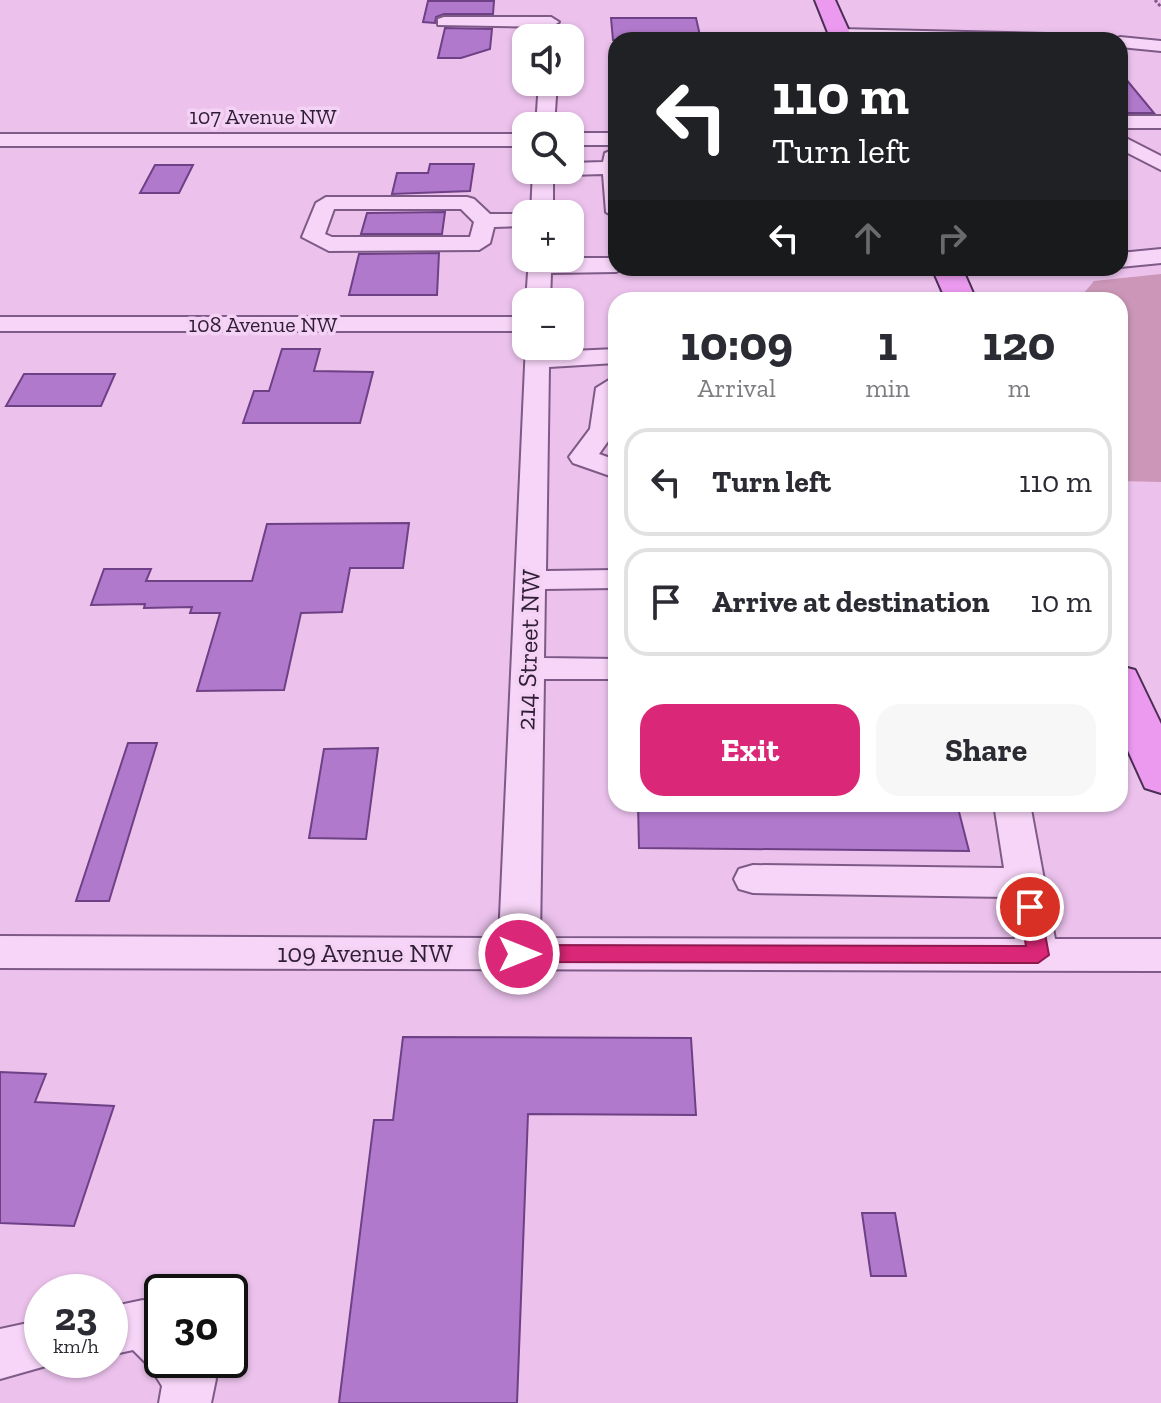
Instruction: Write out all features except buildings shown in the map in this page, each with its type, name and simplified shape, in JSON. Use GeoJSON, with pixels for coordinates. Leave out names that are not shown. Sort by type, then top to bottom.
{"type":"FeatureCollection","features":[{"type":"Feature","properties":{"kind":"main road"},"geometry":{"type":"LineString","coordinates":[[825,0],[839,32]]}},
{"type":"Feature","properties":{"kind":"main road"},"geometry":{"type":"LineString","coordinates":[[1128,699],[1161,777]]}},
{"type":"Feature","properties":{"kind":"street"},"geometry":{"type":"LineString","coordinates":[[550,24],[552,0]]}},
{"type":"Feature","properties":{"kind":"street"},"geometry":{"type":"LineString","coordinates":[[444,22],[512,27]]}},
{"type":"Feature","properties":{"kind":"street"},"geometry":{"type":"LineString","coordinates":[[1128,43],[1161,46]]}},
{"type":"Feature","properties":{"kind":"street"},"geometry":{"type":"LineString","coordinates":[[1128,122],[1161,122]]}},
{"type":"Feature","properties":{"kind":"street"},"geometry":{"type":"LineString","coordinates":[[584,139],[608,139]]}},
{"type":"Feature","properties":{"kind":"street","name":"107 Avenue NW"},"geometry":{"type":"LineString","coordinates":[[0,140],[512,140]]}},
{"type":"Feature","properties":{"kind":"street"},"geometry":{"type":"LineString","coordinates":[[1128,145],[1161,164]]}},
{"type":"Feature","properties":{"kind":"street"},"geometry":{"type":"LineString","coordinates":[[584,175],[608,184]]}},
{"type":"Feature","properties":{"kind":"street"},"geometry":{"type":"LineString","coordinates":[[485,221],[479,243],[329,244],[313,237],[326,203],[467,203],[485,221],[512,220]]}},
{"type":"Feature","properties":{"kind":"street"},"geometry":{"type":"LineString","coordinates":[[1128,259],[1161,256]]}},
{"type":"Feature","properties":{"kind":"street"},"geometry":{"type":"LineString","coordinates":[[584,264],[608,265]]}},
{"type":"Feature","properties":{"kind":"street","name":"108 Avenue NW"},"geometry":{"type":"LineString","coordinates":[[0,324],[512,324]]}},
{"type":"Feature","properties":{"kind":"street"},"geometry":{"type":"LineString","coordinates":[[536,363],[608,376]]}},
{"type":"Feature","properties":{"kind":"street","name":"214 Street NW"},"geometry":{"type":"LineString","coordinates":[[519,954],[536,363]]}},
{"type":"Feature","properties":{"kind":"street"},"geometry":{"type":"LineString","coordinates":[[583,457],[603,429],[608,403]]}},
{"type":"Feature","properties":{"kind":"street"},"geometry":{"type":"LineString","coordinates":[[533,457],[583,457],[608,467]]}},
{"type":"Feature","properties":{"kind":"street"},"geometry":{"type":"LineString","coordinates":[[530,580],[608,579]]}},
{"type":"Feature","properties":{"kind":"street"},"geometry":{"type":"LineString","coordinates":[[527,668],[608,669]]}},
{"type":"Feature","properties":{"kind":"street"},"geometry":{"type":"LineString","coordinates":[[1013,812],[1038,955]]}},
{"type":"Feature","properties":{"kind":"street"},"geometry":{"type":"LineString","coordinates":[[753,879],[1026,883]]}},
{"type":"Feature","properties":{"kind":"street","name":"109 Avenue NW"},"geometry":{"type":"LineString","coordinates":[[0,952],[1161,955]]}},
{"type":"Feature","properties":{"kind":"street"},"geometry":{"type":"LineString","coordinates":[[0,1354],[24,1349]]}},
{"type":"Feature","properties":{"kind":"street"},"geometry":{"type":"LineString","coordinates":[[185,1403],[189,1378]]}},
{"type":"Feature","properties":{"kind":"path"},"geometry":{"type":"LineString","coordinates":[[1155,0],[1161,7]]}},
{"type":"Feature","properties":{"kind":"shaded area"},"geometry":{"type":"Polygon","coordinates":[[[1161,274],[1161,482],[1128,481],[1128,292],[1085,292],[1094,281],[1161,274]]]}},
{"type":"Feature","properties":{"kind":"route"},"geometry":{"type":"LineString","coordinates":[[519,954],[1038,955],[1030,907]]}}]}
